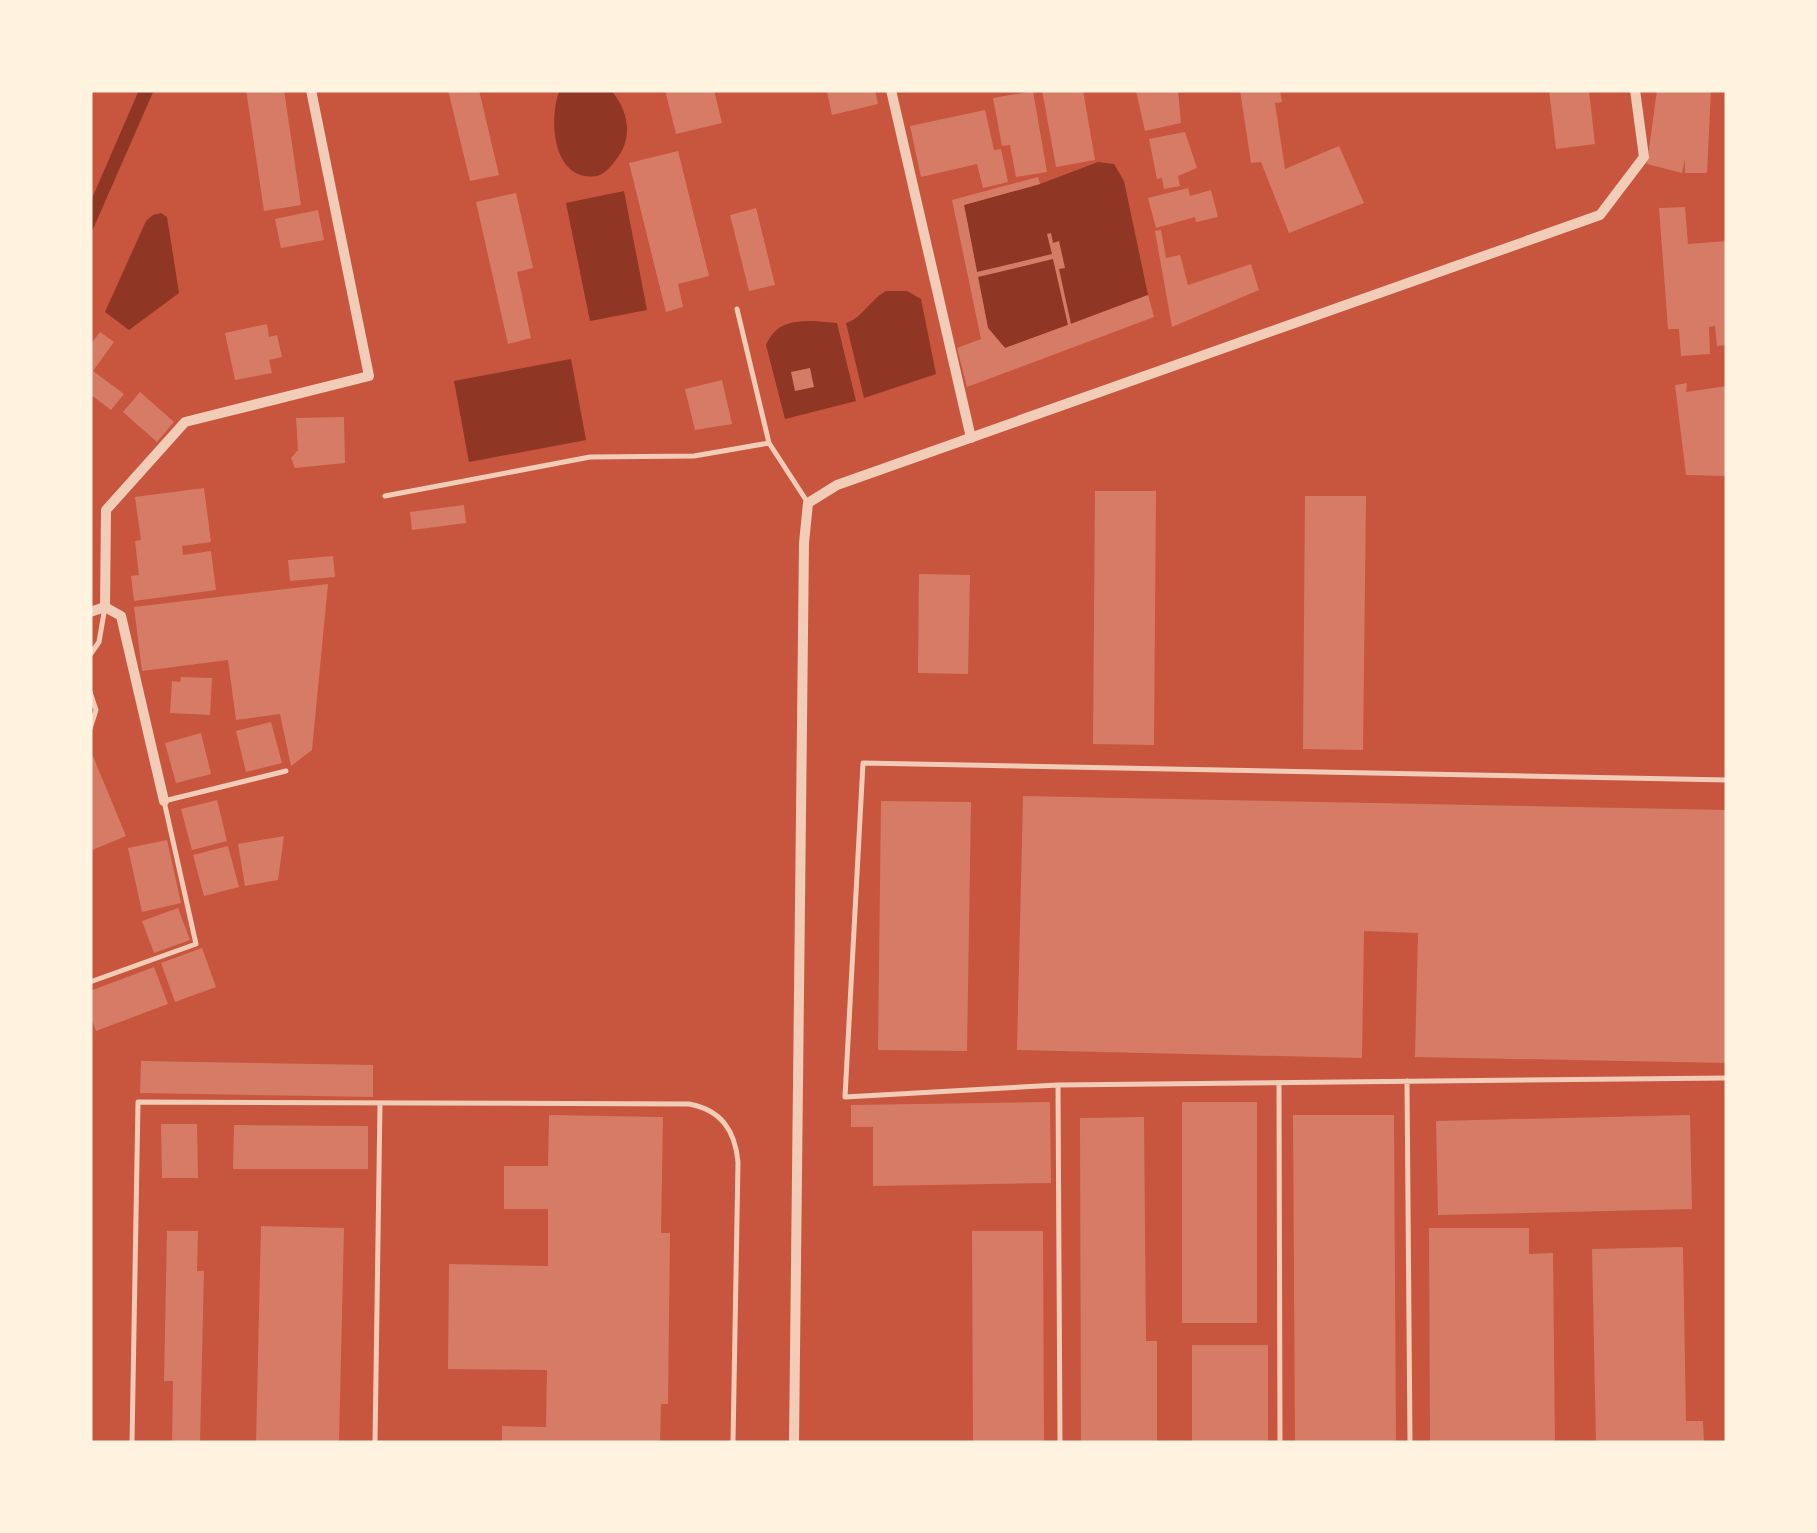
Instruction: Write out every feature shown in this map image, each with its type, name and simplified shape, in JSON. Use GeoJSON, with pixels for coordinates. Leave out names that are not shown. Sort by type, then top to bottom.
{"type":"FeatureCollection","features":[{"type":"Feature","properties":{"kind":"street"},"geometry":{"type":"LineString","coordinates":[[105,607],[106,510],[185,422],[368,376],[312,90]]}},
{"type":"Feature","properties":{"kind":"street"},"geometry":{"type":"LineString","coordinates":[[890,90],[971,438]]}},
{"type":"Feature","properties":{"kind":"street"},"geometry":{"type":"LineString","coordinates":[[794,1443],[804,544],[808,504],[837,485],[1600,214],[1644,157],[1634,90]]}},
{"type":"Feature","properties":{"kind":"street"},"geometry":{"type":"LineString","coordinates":[[90,612],[105,607],[121,616],[164,801]]}},
{"type":"Feature","properties":{"kind":"lane"},"geometry":{"type":"LineString","coordinates":[[737,309],[769,444],[808,504]]}},
{"type":"Feature","properties":{"kind":"lane"},"geometry":{"type":"LineString","coordinates":[[384,496],[590,457],[694,456],[769,444]]}},
{"type":"Feature","properties":{"kind":"lane"},"geometry":{"type":"LineString","coordinates":[[90,656],[99,642],[105,607]]}},
{"type":"Feature","properties":{"kind":"lane"},"geometry":{"type":"LineString","coordinates":[[90,692],[96,710],[90,730]]}},
{"type":"Feature","properties":{"kind":"lane"},"geometry":{"type":"LineString","coordinates":[[1727,780],[863,763],[845,1097],[1058,1085],[1727,1078]]}},
{"type":"Feature","properties":{"kind":"lane"},"geometry":{"type":"LineString","coordinates":[[90,982],[196,944],[164,801],[286,771]]}},
{"type":"Feature","properties":{"kind":"lane"},"geometry":{"type":"LineString","coordinates":[[1407,1082],[1410,1443]]}},
{"type":"Feature","properties":{"kind":"lane"},"geometry":{"type":"LineString","coordinates":[[1279,1083],[1280,1443]]}},
{"type":"Feature","properties":{"kind":"lane"},"geometry":{"type":"LineString","coordinates":[[1058,1085],[1060,1443]]}},
{"type":"Feature","properties":{"kind":"lane"},"geometry":{"type":"LineString","coordinates":[[132,1443],[138,1102],[706,1107],[717,1114],[736,1140],[738,1162],[733,1443]]}},
{"type":"Feature","properties":{"kind":"lane"},"geometry":{"type":"LineString","coordinates":[[374,1443],[380,1103]]}},
{"type":"Feature","properties":{"kind":"shaded area"},"geometry":{"type":"Polygon","coordinates":[[[139,90],[154,90],[90,236],[90,203],[139,90]]]}},
{"type":"Feature","properties":{"kind":"shaded area"},"geometry":{"type":"Polygon","coordinates":[[[560,90],[611,90],[622,107],[627,125],[625,143],[600,175],[582,175],[562,159],[554,116],[560,90]]]}},
{"type":"Feature","properties":{"kind":"shaded area"},"geometry":{"type":"Polygon","coordinates":[[[1098,162],[1114,164],[1124,181],[1148,295],[1005,348],[988,328],[964,205],[1040,184],[1098,162]]]}},
{"type":"Feature","properties":{"kind":"shaded area"},"geometry":{"type":"Polygon","coordinates":[[[624,191],[647,310],[590,321],[566,203],[624,191]]]}},
{"type":"Feature","properties":{"kind":"shaded area"},"geometry":{"type":"Polygon","coordinates":[[[161,213],[167,217],[179,293],[129,330],[105,312],[146,221],[161,213]]]}},
{"type":"Feature","properties":{"kind":"shaded area"},"geometry":{"type":"Polygon","coordinates":[[[886,291],[907,291],[921,299],[936,374],[864,398],[846,323],[886,291]]]}},
{"type":"Feature","properties":{"kind":"shaded area"},"geometry":{"type":"Polygon","coordinates":[[[837,323],[856,401],[785,419],[766,345],[774,332],[785,325],[837,323]]]}},
{"type":"Feature","properties":{"kind":"shaded area"},"geometry":{"type":"Polygon","coordinates":[[[571,359],[586,440],[469,462],[454,381],[571,359]]]}},
{"type":"Feature","properties":{"kind":"building"},"geometry":{"type":"Polygon","coordinates":[[[246,90],[284,90],[301,205],[264,211],[246,90]]]}},
{"type":"Feature","properties":{"kind":"building"},"geometry":{"type":"Polygon","coordinates":[[[448,90],[479,90],[499,175],[470,181],[448,90]]]}},
{"type":"Feature","properties":{"kind":"building"},"geometry":{"type":"Polygon","coordinates":[[[665,90],[714,90],[722,123],[676,134],[665,90]]]}},
{"type":"Feature","properties":{"kind":"building"},"geometry":{"type":"Polygon","coordinates":[[[875,90],[878,104],[832,115],[827,91],[875,90]]]}},
{"type":"Feature","properties":{"kind":"building"},"geometry":{"type":"Polygon","coordinates":[[[1042,90],[1083,90],[1095,160],[1056,167],[1042,90]]]}},
{"type":"Feature","properties":{"kind":"building"},"geometry":{"type":"Polygon","coordinates":[[[1178,90],[1181,123],[1145,131],[1136,91],[1178,90]]]}},
{"type":"Feature","properties":{"kind":"building"},"geometry":{"type":"Polygon","coordinates":[[[1240,90],[1280,90],[1282,102],[1275,103],[1285,169],[1339,146],[1364,203],[1289,233],[1261,162],[1251,163],[1240,90]]]}},
{"type":"Feature","properties":{"kind":"building"},"geometry":{"type":"Polygon","coordinates":[[[1549,90],[1589,90],[1595,144],[1556,149],[1549,90]]]}},
{"type":"Feature","properties":{"kind":"building"},"geometry":{"type":"Polygon","coordinates":[[[1657,90],[1711,90],[1707,173],[1685,173],[1685,159],[1682,173],[1647,164],[1657,90]]]}},
{"type":"Feature","properties":{"kind":"building"},"geometry":{"type":"Polygon","coordinates":[[[1033,91],[1047,172],[1016,177],[1010,145],[1002,146],[993,98],[1033,91]]]}},
{"type":"Feature","properties":{"kind":"building"},"geometry":{"type":"Polygon","coordinates":[[[985,110],[994,150],[1001,149],[1008,182],[983,188],[977,164],[921,177],[910,126],[985,110]]]}},
{"type":"Feature","properties":{"kind":"building"},"geometry":{"type":"Polygon","coordinates":[[[1185,132],[1197,168],[1178,176],[1180,186],[1164,189],[1162,178],[1157,179],[1149,139],[1185,132]]]}},
{"type":"Feature","properties":{"kind":"building"},"geometry":{"type":"Polygon","coordinates":[[[678,151],[709,276],[678,284],[683,307],[666,312],[629,163],[678,151]]]}},
{"type":"Feature","properties":{"kind":"building"},"geometry":{"type":"Polygon","coordinates":[[[1038,177],[1040,184],[964,205],[977,272],[1052,254],[1047,234],[1051,233],[1053,243],[1059,241],[1065,268],[1059,269],[1071,324],[1148,295],[1154,317],[967,387],[957,348],[981,339],[952,200],[1038,177]],[[1053,259],[978,277],[988,328],[1005,348],[1068,325],[1053,259]]]}},
{"type":"Feature","properties":{"kind":"building"},"geometry":{"type":"Polygon","coordinates":[[[1188,188],[1190,196],[1211,190],[1218,217],[1196,222],[1195,217],[1156,228],[1148,198],[1188,188]]]}},
{"type":"Feature","properties":{"kind":"building"},"geometry":{"type":"Polygon","coordinates":[[[516,193],[533,268],[517,272],[531,338],[508,344],[476,202],[516,193]]]}},
{"type":"Feature","properties":{"kind":"building"},"geometry":{"type":"Polygon","coordinates":[[[1685,207],[1688,244],[1727,241],[1727,345],[1717,346],[1715,326],[1709,327],[1710,354],[1681,356],[1679,329],[1668,329],[1659,208],[1685,207]]]}},
{"type":"Feature","properties":{"kind":"building"},"geometry":{"type":"Polygon","coordinates":[[[756,208],[775,285],[749,291],[730,215],[756,208]]]}},
{"type":"Feature","properties":{"kind":"building"},"geometry":{"type":"Polygon","coordinates":[[[318,210],[324,240],[281,248],[275,219],[318,210]]]}},
{"type":"Feature","properties":{"kind":"building"},"geometry":{"type":"Polygon","coordinates":[[[1161,230],[1166,258],[1180,255],[1188,285],[1251,264],[1259,290],[1172,327],[1155,231],[1161,230]]]}},
{"type":"Feature","properties":{"kind":"building"},"geometry":{"type":"Polygon","coordinates":[[[267,324],[269,337],[277,335],[282,357],[269,360],[272,373],[235,380],[225,333],[267,324]]]}},
{"type":"Feature","properties":{"kind":"building"},"geometry":{"type":"Polygon","coordinates":[[[100,332],[114,342],[93,371],[124,394],[111,410],[90,394],[90,345],[100,332]]]}},
{"type":"Feature","properties":{"kind":"building"},"geometry":{"type":"Polygon","coordinates":[[[810,368],[814,387],[795,391],[791,372],[810,368]]]}},
{"type":"Feature","properties":{"kind":"building"},"geometry":{"type":"Polygon","coordinates":[[[722,380],[732,424],[695,430],[685,389],[722,380]]]}},
{"type":"Feature","properties":{"kind":"building"},"geometry":{"type":"Polygon","coordinates":[[[1687,383],[1686,392],[1727,386],[1727,476],[1686,475],[1675,385],[1687,383]]]}},
{"type":"Feature","properties":{"kind":"building"},"geometry":{"type":"Polygon","coordinates":[[[140,392],[174,422],[157,442],[123,412],[140,392]]]}},
{"type":"Feature","properties":{"kind":"building"},"geometry":{"type":"Polygon","coordinates":[[[344,417],[345,463],[295,468],[291,458],[298,450],[296,418],[344,417]]]}},
{"type":"Feature","properties":{"kind":"building"},"geometry":{"type":"Polygon","coordinates":[[[204,488],[211,542],[182,546],[183,555],[211,551],[216,590],[134,601],[131,576],[139,575],[135,541],[141,540],[135,497],[204,488]]]}},
{"type":"Feature","properties":{"kind":"building"},"geometry":{"type":"Polygon","coordinates":[[[1095,491],[1156,491],[1154,745],[1093,744],[1095,491]]]}},
{"type":"Feature","properties":{"kind":"building"},"geometry":{"type":"Polygon","coordinates":[[[1305,496],[1366,496],[1363,750],[1303,749],[1305,496]]]}},
{"type":"Feature","properties":{"kind":"building"},"geometry":{"type":"Polygon","coordinates":[[[464,505],[466,523],[412,530],[410,512],[464,505]]]}},
{"type":"Feature","properties":{"kind":"building"},"geometry":{"type":"Polygon","coordinates":[[[333,556],[335,577],[290,581],[288,560],[333,556]]]}},
{"type":"Feature","properties":{"kind":"building"},"geometry":{"type":"Polygon","coordinates":[[[919,574],[970,575],[968,674],[918,673],[919,574]]]}},
{"type":"Feature","properties":{"kind":"building"},"geometry":{"type":"Polygon","coordinates":[[[328,584],[312,750],[291,766],[280,714],[236,720],[228,660],[142,671],[134,607],[328,584]]]}},
{"type":"Feature","properties":{"kind":"building"},"geometry":{"type":"Polygon","coordinates":[[[181,677],[212,678],[210,715],[170,713],[172,681],[180,682],[181,677]]]}},
{"type":"Feature","properties":{"kind":"building"},"geometry":{"type":"Polygon","coordinates":[[[271,722],[282,763],[246,772],[236,731],[271,722]]]}},
{"type":"Feature","properties":{"kind":"building"},"geometry":{"type":"Polygon","coordinates":[[[201,733],[211,774],[176,783],[165,743],[201,733]]]}},
{"type":"Feature","properties":{"kind":"building"},"geometry":{"type":"Polygon","coordinates":[[[90,749],[126,836],[90,851],[90,749]]]}},
{"type":"Feature","properties":{"kind":"building"},"geometry":{"type":"Polygon","coordinates":[[[1023,796],[1727,810],[1727,1063],[1415,1057],[1418,933],[1364,931],[1362,1058],[1017,1050],[1023,796]]]}},
{"type":"Feature","properties":{"kind":"building"},"geometry":{"type":"Polygon","coordinates":[[[217,800],[227,841],[192,850],[181,809],[217,800]]]}},
{"type":"Feature","properties":{"kind":"building"},"geometry":{"type":"Polygon","coordinates":[[[881,801],[971,802],[967,1051],[878,1050],[881,801]]]}},
{"type":"Feature","properties":{"kind":"building"},"geometry":{"type":"Polygon","coordinates":[[[284,836],[278,880],[245,886],[238,844],[284,836]]]}},
{"type":"Feature","properties":{"kind":"building"},"geometry":{"type":"Polygon","coordinates":[[[167,840],[181,903],[142,912],[128,848],[167,840]]]}},
{"type":"Feature","properties":{"kind":"building"},"geometry":{"type":"Polygon","coordinates":[[[228,846],[239,887],[204,896],[193,855],[228,846]]]}},
{"type":"Feature","properties":{"kind":"building"},"geometry":{"type":"Polygon","coordinates":[[[178,908],[190,940],[154,953],[142,921],[178,908]]]}},
{"type":"Feature","properties":{"kind":"building"},"geometry":{"type":"Polygon","coordinates":[[[202,948],[216,987],[175,1002],[161,963],[202,948]]]}},
{"type":"Feature","properties":{"kind":"building"},"geometry":{"type":"Polygon","coordinates":[[[154,967],[168,1004],[96,1031],[90,1015],[90,991],[154,967]]]}},
{"type":"Feature","properties":{"kind":"building"},"geometry":{"type":"Polygon","coordinates":[[[141,1061],[373,1065],[373,1097],[140,1093],[141,1061]]]}},
{"type":"Feature","properties":{"kind":"building"},"geometry":{"type":"Polygon","coordinates":[[[1050,1102],[1051,1183],[873,1186],[873,1127],[851,1127],[851,1105],[1050,1102]]]}},
{"type":"Feature","properties":{"kind":"building"},"geometry":{"type":"Polygon","coordinates":[[[1182,1102],[1257,1102],[1257,1323],[1182,1323],[1182,1102]]]}},
{"type":"Feature","properties":{"kind":"building"},"geometry":{"type":"Polygon","coordinates":[[[549,1115],[663,1117],[661,1233],[670,1233],[668,1404],[661,1404],[660,1443],[502,1443],[502,1426],[546,1427],[547,1370],[448,1369],[449,1264],[548,1266],[548,1209],[504,1209],[504,1166],[548,1166],[549,1115]]]}},
{"type":"Feature","properties":{"kind":"building"},"geometry":{"type":"Polygon","coordinates":[[[1293,1115],[1394,1115],[1396,1443],[1295,1443],[1293,1115]]]}},
{"type":"Feature","properties":{"kind":"building"},"geometry":{"type":"Polygon","coordinates":[[[1690,1115],[1692,1209],[1438,1215],[1436,1121],[1690,1115]]]}},
{"type":"Feature","properties":{"kind":"building"},"geometry":{"type":"Polygon","coordinates":[[[1144,1117],[1146,1341],[1157,1341],[1157,1443],[1081,1443],[1080,1118],[1144,1117]]]}},
{"type":"Feature","properties":{"kind":"building"},"geometry":{"type":"Polygon","coordinates":[[[161,1124],[197,1124],[198,1178],[162,1178],[161,1124]]]}},
{"type":"Feature","properties":{"kind":"building"},"geometry":{"type":"Polygon","coordinates":[[[234,1125],[368,1126],[368,1169],[233,1169],[234,1125]]]}},
{"type":"Feature","properties":{"kind":"building"},"geometry":{"type":"Polygon","coordinates":[[[261,1226],[344,1228],[339,1443],[256,1443],[261,1226]]]}},
{"type":"Feature","properties":{"kind":"building"},"geometry":{"type":"Polygon","coordinates":[[[1429,1228],[1529,1228],[1529,1254],[1553,1253],[1555,1443],[1430,1443],[1429,1228]]]}},
{"type":"Feature","properties":{"kind":"building"},"geometry":{"type":"Polygon","coordinates":[[[167,1231],[198,1231],[197,1271],[204,1271],[200,1443],[172,1443],[173,1381],[164,1381],[167,1231]]]}},
{"type":"Feature","properties":{"kind":"building"},"geometry":{"type":"Polygon","coordinates":[[[972,1231],[1043,1231],[1044,1443],[973,1443],[972,1231]]]}},
{"type":"Feature","properties":{"kind":"building"},"geometry":{"type":"Polygon","coordinates":[[[1683,1247],[1686,1421],[1703,1421],[1704,1443],[1596,1443],[1592,1249],[1683,1247]]]}},
{"type":"Feature","properties":{"kind":"building"},"geometry":{"type":"Polygon","coordinates":[[[1192,1345],[1268,1345],[1268,1443],[1192,1443],[1192,1345]]]}}]}
